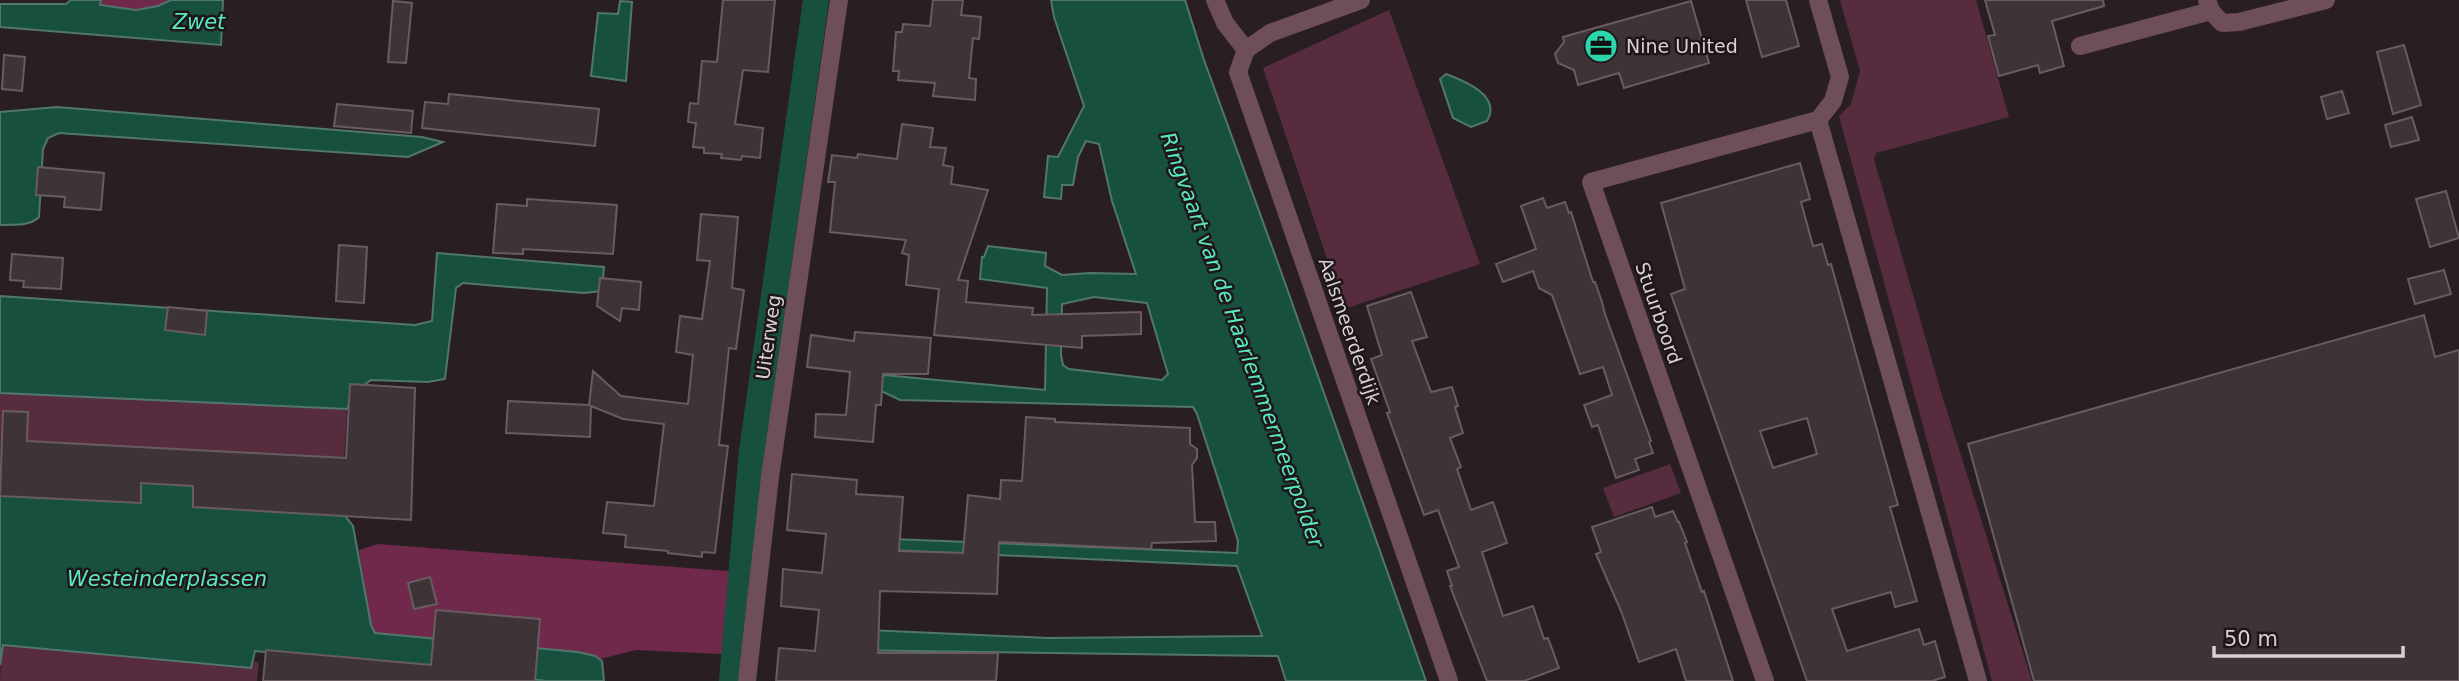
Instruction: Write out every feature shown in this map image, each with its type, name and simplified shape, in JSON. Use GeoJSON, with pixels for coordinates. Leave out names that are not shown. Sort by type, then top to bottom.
{"type":"FeatureCollection","features":[{"type":"Feature","properties":{"kind":"street","name":"Uiterweg"},"geometry":{"type":"LineString","coordinates":[[747,681],[769,477],[838,0]]}},
{"type":"Feature","properties":{"kind":"street"},"geometry":{"type":"LineString","coordinates":[[1215,0],[1225,23],[1246,50],[1270,33],[1361,0]]}},
{"type":"Feature","properties":{"kind":"street"},"geometry":{"type":"LineString","coordinates":[[1818,0],[1840,78],[1833,101],[1818,120],[1978,681]]}},
{"type":"Feature","properties":{"kind":"street"},"geometry":{"type":"LineString","coordinates":[[2080,47],[2209,5],[2222,23],[2239,22],[2326,0]]}},
{"type":"Feature","properties":{"kind":"street","name":"Aalsmeerderdijk"},"geometry":{"type":"LineString","coordinates":[[1246,50],[1238,72],[1449,681]]}},
{"type":"Feature","properties":{"kind":"street","name":"Stuurboord"},"geometry":{"type":"LineString","coordinates":[[1765,681],[1591,182],[1818,120]]}},
{"type":"Feature","properties":{"kind":"shaded area"},"geometry":{"type":"Polygon","coordinates":[[[101,0],[171,0],[136,9],[100,5],[101,0]]]}},
{"type":"Feature","properties":{"kind":"shaded area"},"geometry":{"type":"Polygon","coordinates":[[[1840,0],[1976,0],[2009,117],[1876,153],[1874,159],[1941,392],[2032,681],[1992,681],[1839,116],[1851,104],[1860,71],[1840,0]]]}},
{"type":"Feature","properties":{"kind":"shaded area"},"geometry":{"type":"Polygon","coordinates":[[[1389,10],[1480,264],[1344,309],[1263,68],[1389,10]]]}},
{"type":"Feature","properties":{"kind":"shaded area"},"geometry":{"type":"Polygon","coordinates":[[[0,393],[347,409],[341,511],[0,494],[0,393]]]}},
{"type":"Feature","properties":{"kind":"shaded area"},"geometry":{"type":"Polygon","coordinates":[[[1670,464],[1681,493],[1614,517],[1603,488],[1670,464]]]}},
{"type":"Feature","properties":{"kind":"shaded area"},"geometry":{"type":"Polygon","coordinates":[[[378,544],[752,573],[742,655],[636,650],[600,659],[578,652],[374,633],[359,550],[378,544]]]}},
{"type":"Feature","properties":{"kind":"shaded area"},"geometry":{"type":"Polygon","coordinates":[[[2,636],[259,662],[257,681],[0,681],[2,636]]]}},
{"type":"Feature","properties":{"kind":"water","name":"Zwet"},"geometry":{"type":"Polygon","coordinates":[[[71,0],[101,0],[100,5],[136,10],[158,6],[171,0],[223,0],[221,45],[0,27],[0,4],[66,4],[71,0]]]}},
{"type":"Feature","properties":{"kind":"water","name":"Ringvaart van de Haarlemmermeerpolder"},"geometry":{"type":"Polygon","coordinates":[[[1051,0],[1185,0],[1204,60],[1426,681],[1286,681],[1278,656],[844,650],[846,629],[1048,638],[1262,636],[1237,566],[868,549],[868,538],[1237,553],[1238,541],[1193,407],[900,400],[879,390],[880,380],[884,375],[1045,390],[1047,288],[980,279],[982,257],[988,246],[1046,253],[1045,266],[1062,275],[1136,274],[1112,201],[1099,144],[1086,141],[1078,157],[1073,185],[1062,185],[1061,199],[1044,197],[1048,156],[1058,157],[1084,106],[1054,17],[1051,0]],[[1094,297],[1062,304],[1063,365],[1069,369],[1162,380],[1168,374],[1147,303],[1094,297]]]}},
{"type":"Feature","properties":{"kind":"water"},"geometry":{"type":"Polygon","coordinates":[[[620,1],[632,2],[626,81],[591,76],[598,13],[618,14],[620,1]]]}},
{"type":"Feature","properties":{"kind":"water"},"geometry":{"type":"Polygon","coordinates":[[[1446,74],[1471,85],[1486,97],[1490,104],[1487,121],[1471,127],[1453,118],[1440,79],[1446,74]]]}},
{"type":"Feature","properties":{"kind":"water"},"geometry":{"type":"Polygon","coordinates":[[[57,107],[422,137],[443,142],[408,157],[59,133],[48,138],[43,149],[39,217],[26,224],[0,225],[0,112],[57,107]]]}},
{"type":"Feature","properties":{"kind":"water"},"geometry":{"type":"Polygon","coordinates":[[[437,253],[604,267],[602,291],[584,293],[463,283],[456,288],[445,379],[428,382],[371,380],[353,393],[347,409],[0,393],[0,296],[415,325],[432,321],[437,253]]]}},
{"type":"Feature","properties":{"kind":"water","name":"Westeinderplassen"},"geometry":{"type":"Polygon","coordinates":[[[140,482],[197,484],[341,511],[353,526],[371,625],[375,633],[578,652],[595,656],[602,661],[604,681],[547,681],[255,651],[251,668],[3,645],[0,665],[0,494],[139,502],[140,482]]]}},
{"type":"Feature","properties":{"kind":"building"},"geometry":{"type":"Polygon","coordinates":[[[723,0],[775,0],[768,72],[743,70],[735,124],[763,128],[760,158],[721,158],[722,154],[704,153],[704,148],[693,147],[696,123],[688,122],[690,103],[698,104],[702,61],[717,62],[723,0]]]}},
{"type":"Feature","properties":{"kind":"building"},"geometry":{"type":"Polygon","coordinates":[[[933,0],[963,0],[961,15],[981,17],[979,39],[973,38],[969,78],[976,79],[975,100],[933,96],[935,83],[898,80],[899,71],[893,71],[896,32],[902,32],[903,24],[930,26],[933,0]]]}},
{"type":"Feature","properties":{"kind":"building"},"geometry":{"type":"Polygon","coordinates":[[[1746,0],[1786,0],[1799,46],[1762,57],[1746,0]]]}},
{"type":"Feature","properties":{"kind":"building"},"geometry":{"type":"Polygon","coordinates":[[[1985,0],[2103,0],[2104,6],[2052,21],[2064,66],[2040,73],[2038,65],[1999,76],[1988,36],[1995,35],[1985,0]]]}},
{"type":"Feature","properties":{"kind":"building"},"geometry":{"type":"Polygon","coordinates":[[[393,1],[412,3],[406,63],[388,62],[393,1]]]}},
{"type":"Feature","properties":{"kind":"building"},"geometry":{"type":"Polygon","coordinates":[[[1691,1],[1709,63],[1624,88],[1619,73],[1578,85],[1574,70],[1558,63],[1555,54],[1564,42],[1563,37],[1691,1]]]}},
{"type":"Feature","properties":{"kind":"building"},"geometry":{"type":"Polygon","coordinates":[[[2404,45],[2421,105],[2393,114],[2377,52],[2404,45]]]}},
{"type":"Feature","properties":{"kind":"building"},"geometry":{"type":"Polygon","coordinates":[[[4,55],[25,57],[22,91],[2,89],[4,55]]]}},
{"type":"Feature","properties":{"kind":"building"},"geometry":{"type":"Polygon","coordinates":[[[2342,91],[2349,113],[2327,119],[2321,97],[2342,91]]]}},
{"type":"Feature","properties":{"kind":"building"},"geometry":{"type":"Polygon","coordinates":[[[449,94],[599,109],[595,146],[422,128],[425,102],[448,104],[449,94]]]}},
{"type":"Feature","properties":{"kind":"building"},"geometry":{"type":"Polygon","coordinates":[[[337,104],[413,111],[411,133],[334,126],[337,104]]]}},
{"type":"Feature","properties":{"kind":"building"},"geometry":{"type":"Polygon","coordinates":[[[2412,117],[2419,140],[2391,147],[2385,125],[2412,117]]]}},
{"type":"Feature","properties":{"kind":"building"},"geometry":{"type":"Polygon","coordinates":[[[902,124],[933,128],[930,147],[946,148],[943,165],[953,167],[951,184],[988,190],[958,280],[968,281],[966,302],[1033,308],[1032,315],[1141,312],[1141,334],[1082,336],[1082,348],[934,335],[939,289],[906,285],[909,255],[902,253],[906,240],[830,232],[835,182],[828,182],[832,155],[857,158],[858,154],[897,159],[902,124]]]}},
{"type":"Feature","properties":{"kind":"building"},"geometry":{"type":"Polygon","coordinates":[[[1800,163],[1810,199],[1801,202],[1813,246],[1822,244],[1828,265],[1831,264],[1898,505],[1890,507],[1917,601],[1895,607],[1891,592],[1832,609],[1847,651],[1919,629],[1924,645],[1935,641],[1945,677],[1932,681],[1807,681],[1671,294],[1685,289],[1661,203],[1800,163]],[[1807,418],[1760,431],[1773,468],[1817,454],[1807,418]]]}},
{"type":"Feature","properties":{"kind":"building"},"geometry":{"type":"Polygon","coordinates":[[[38,167],[104,173],[101,210],[64,207],[65,197],[36,195],[38,167]]]}},
{"type":"Feature","properties":{"kind":"building"},"geometry":{"type":"Polygon","coordinates":[[[2446,191],[2459,238],[2430,247],[2416,199],[2446,191]]]}},
{"type":"Feature","properties":{"kind":"building"},"geometry":{"type":"Polygon","coordinates":[[[1543,198],[1547,208],[1565,202],[1569,213],[1571,212],[1593,282],[1651,441],[1649,442],[1653,453],[1635,459],[1639,470],[1616,478],[1598,425],[1592,427],[1584,405],[1612,395],[1603,367],[1580,374],[1552,295],[1539,288],[1533,271],[1503,282],[1496,264],[1536,249],[1521,206],[1543,198]]]}},
{"type":"Feature","properties":{"kind":"building"},"geometry":{"type":"Polygon","coordinates":[[[527,199],[617,205],[613,254],[523,249],[523,254],[493,253],[497,204],[527,206],[527,199]]]}},
{"type":"Feature","properties":{"kind":"building"},"geometry":{"type":"Polygon","coordinates":[[[701,214],[738,217],[732,288],[744,290],[736,349],[729,348],[719,445],[728,446],[715,553],[702,552],[702,557],[625,547],[626,535],[603,533],[607,502],[654,506],[664,424],[623,419],[591,406],[590,437],[506,433],[508,401],[589,405],[593,371],[621,396],[688,404],[693,355],[676,352],[680,316],[702,319],[710,261],[697,260],[701,214]]]}},
{"type":"Feature","properties":{"kind":"building"},"geometry":{"type":"Polygon","coordinates":[[[339,245],[367,247],[364,303],[336,301],[339,245]]]}},
{"type":"Feature","properties":{"kind":"building"},"geometry":{"type":"Polygon","coordinates":[[[12,254],[63,258],[61,289],[23,287],[24,281],[10,280],[12,254]]]}},
{"type":"Feature","properties":{"kind":"building"},"geometry":{"type":"Polygon","coordinates":[[[2444,270],[2451,294],[2415,304],[2408,279],[2444,270]]]}},
{"type":"Feature","properties":{"kind":"building"},"geometry":{"type":"Polygon","coordinates":[[[600,278],[641,282],[639,310],[622,308],[620,321],[597,306],[600,278]]]}},
{"type":"Feature","properties":{"kind":"building"},"geometry":{"type":"Polygon","coordinates":[[[1411,292],[1427,337],[1412,341],[1431,392],[1452,387],[1458,406],[1455,407],[1463,433],[1450,438],[1461,467],[1457,469],[1471,510],[1493,502],[1507,543],[1482,552],[1503,616],[1533,606],[1544,639],[1548,638],[1559,668],[1524,681],[1487,681],[1450,586],[1447,571],[1459,567],[1438,510],[1424,515],[1387,413],[1390,412],[1371,359],[1382,355],[1367,306],[1411,292]]]}},
{"type":"Feature","properties":{"kind":"building"},"geometry":{"type":"Polygon","coordinates":[[[168,307],[207,311],[205,335],[165,330],[168,307]]]}},
{"type":"Feature","properties":{"kind":"building"},"geometry":{"type":"Polygon","coordinates":[[[2424,315],[2435,357],[2459,350],[2459,681],[2034,681],[1968,444],[2424,315]]]}},
{"type":"Feature","properties":{"kind":"building"},"geometry":{"type":"Polygon","coordinates":[[[855,332],[931,338],[928,374],[883,374],[881,405],[876,405],[873,442],[815,437],[816,414],[846,415],[850,372],[807,367],[811,335],[854,341],[855,332]]]}},
{"type":"Feature","properties":{"kind":"building"},"geometry":{"type":"Polygon","coordinates":[[[350,384],[415,388],[411,520],[193,507],[193,486],[141,483],[141,503],[0,496],[3,411],[28,412],[27,441],[346,458],[350,384]]]}},
{"type":"Feature","properties":{"kind":"building"},"geometry":{"type":"Polygon","coordinates":[[[1026,417],[1055,419],[1055,422],[1190,428],[1190,444],[1197,449],[1197,458],[1192,465],[1195,522],[1215,522],[1216,541],[1152,543],[1151,549],[999,542],[997,594],[880,591],[878,653],[998,653],[996,681],[776,681],[779,648],[815,651],[819,610],[781,606],[783,569],[822,573],[826,534],[787,530],[792,474],[857,480],[856,494],[903,497],[899,551],[963,553],[968,495],[1000,499],[1001,480],[1022,481],[1026,417]]]}},
{"type":"Feature","properties":{"kind":"building"},"geometry":{"type":"Polygon","coordinates":[[[1652,507],[1655,517],[1673,511],[1679,522],[1733,681],[1686,681],[1676,649],[1639,662],[1621,611],[1596,554],[1601,552],[1592,527],[1652,507]]]}},
{"type":"Feature","properties":{"kind":"building"},"geometry":{"type":"Polygon","coordinates":[[[430,577],[437,604],[414,609],[408,583],[430,577]]]}},
{"type":"Feature","properties":{"kind":"building"},"geometry":{"type":"Polygon","coordinates":[[[436,610],[540,619],[535,681],[263,681],[266,650],[431,665],[436,610]]]}},
{"type":"Feature","properties":{"kind":"waterway"},"geometry":{"type":"LineString","coordinates":[[732,681],[752,451],[816,0]]}},
{"type":"Feature","properties":{"kind":"place","name":"Nine United"},"geometry":{"type":"Point","coordinates":[1601,46]}}]}
